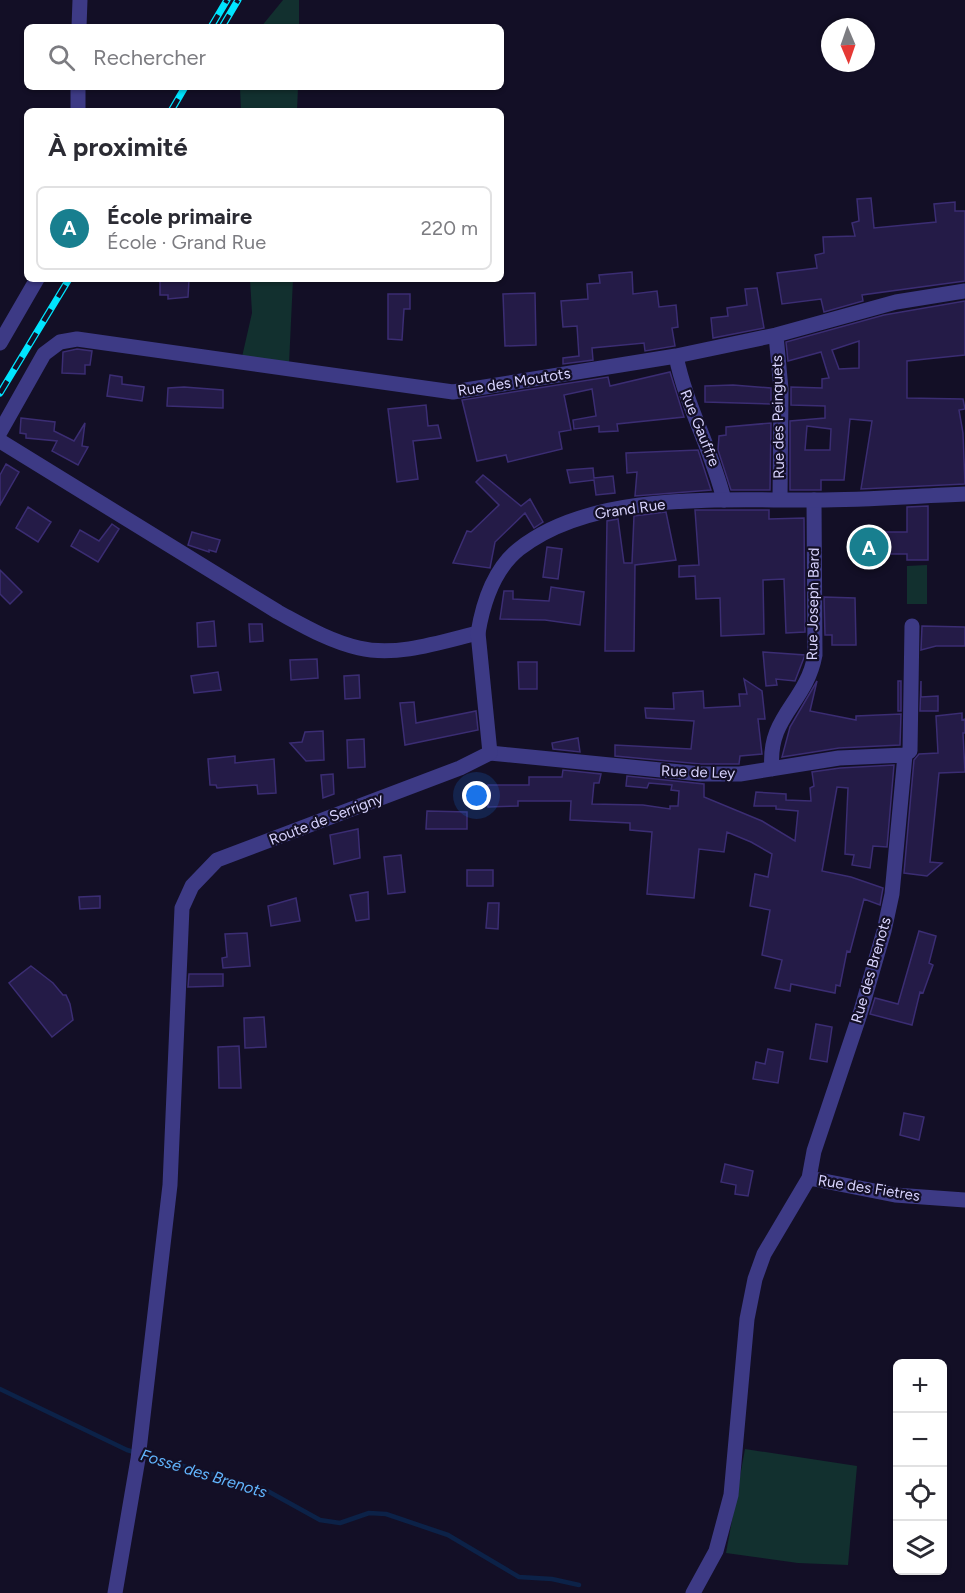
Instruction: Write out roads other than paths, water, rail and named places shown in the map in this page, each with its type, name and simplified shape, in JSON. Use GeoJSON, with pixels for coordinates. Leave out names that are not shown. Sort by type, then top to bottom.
{"type":"FeatureCollection","features":[{"type":"Feature","properties":{"kind":"street"},"geometry":{"type":"LineString","coordinates":[[79,24],[80,0]]}},
{"type":"Feature","properties":{"kind":"street"},"geometry":{"type":"LineString","coordinates":[[78,90],[78,108]]}},
{"type":"Feature","properties":{"kind":"street"},"geometry":{"type":"LineString","coordinates":[[0,343],[36,282]]}},
{"type":"Feature","properties":{"kind":"street","name":"Rue des Moutots"},"geometry":{"type":"LineString","coordinates":[[0,432],[44,354],[60,342],[78,339],[453,393],[676,356],[776,335],[896,302],[965,291]]}},
{"type":"Feature","properties":{"kind":"street","name":"Rue des Peinguets"},"geometry":{"type":"LineString","coordinates":[[776,335],[781,389],[780,500]]}},
{"type":"Feature","properties":{"kind":"street","name":"Rue Gauffre"},"geometry":{"type":"LineString","coordinates":[[676,356],[681,381],[717,471],[724,500]]}},
{"type":"Feature","properties":{"kind":"street"},"geometry":{"type":"LineString","coordinates":[[0,441],[258,600],[321,636],[360,648],[394,650],[478,633]]}},
{"type":"Feature","properties":{"kind":"street","name":"Grand Rue"},"geometry":{"type":"LineString","coordinates":[[490,753],[478,633],[481,614],[492,582],[517,550],[550,529],[591,513],[724,500],[814,500],[965,494]]}},
{"type":"Feature","properties":{"kind":"street","name":"Rue Joseph Bard"},"geometry":{"type":"LineString","coordinates":[[772,769],[770,748],[775,731],[812,673],[815,655],[814,500]]}},
{"type":"Feature","properties":{"kind":"street","name":"Rue des Brenots"},"geometry":{"type":"LineString","coordinates":[[693,1593],[716,1551],[731,1495],[747,1319],[755,1279],[764,1254],[809,1178],[814,1151],[860,1014],[886,922],[892,894],[905,755],[910,751],[912,626]]}},
{"type":"Feature","properties":{"kind":"street","name":"Rue de Ley"},"geometry":{"type":"LineString","coordinates":[[490,753],[701,774],[740,774],[839,758],[905,755]]}},
{"type":"Feature","properties":{"kind":"street","name":"Route de Serrigny"},"geometry":{"type":"LineString","coordinates":[[116,1593],[139,1453],[170,1185],[182,908],[192,886],[217,860],[460,768],[490,753]]}},
{"type":"Feature","properties":{"kind":"street","name":"Rue des Fietres"},"geometry":{"type":"LineString","coordinates":[[809,1178],[895,1195],[965,1200]]}},
{"type":"Feature","properties":{"kind":"waterway","name":"Fossé des Brenots"},"geometry":{"type":"LineString","coordinates":[[0,1389],[127,1450],[264,1489],[320,1520],[340,1523],[369,1513],[386,1514],[448,1535],[519,1577],[552,1579],[579,1585]]}},
{"type":"Feature","properties":{"kind":"railway"},"geometry":{"type":"LineString","coordinates":[[213,24],[227,0]]}},
{"type":"Feature","properties":{"kind":"railway"},"geometry":{"type":"LineString","coordinates":[[224,24],[238,0]]}},
{"type":"Feature","properties":{"kind":"railway"},"geometry":{"type":"LineString","coordinates":[[173,108],[183,90]]}},
{"type":"Feature","properties":{"kind":"railway"},"geometry":{"type":"LineString","coordinates":[[0,393],[67,282]]}},
{"type":"Feature","properties":{"kind":"place","name":"École primaire"},"geometry":{"type":"Point","coordinates":[869,547]}}]}
